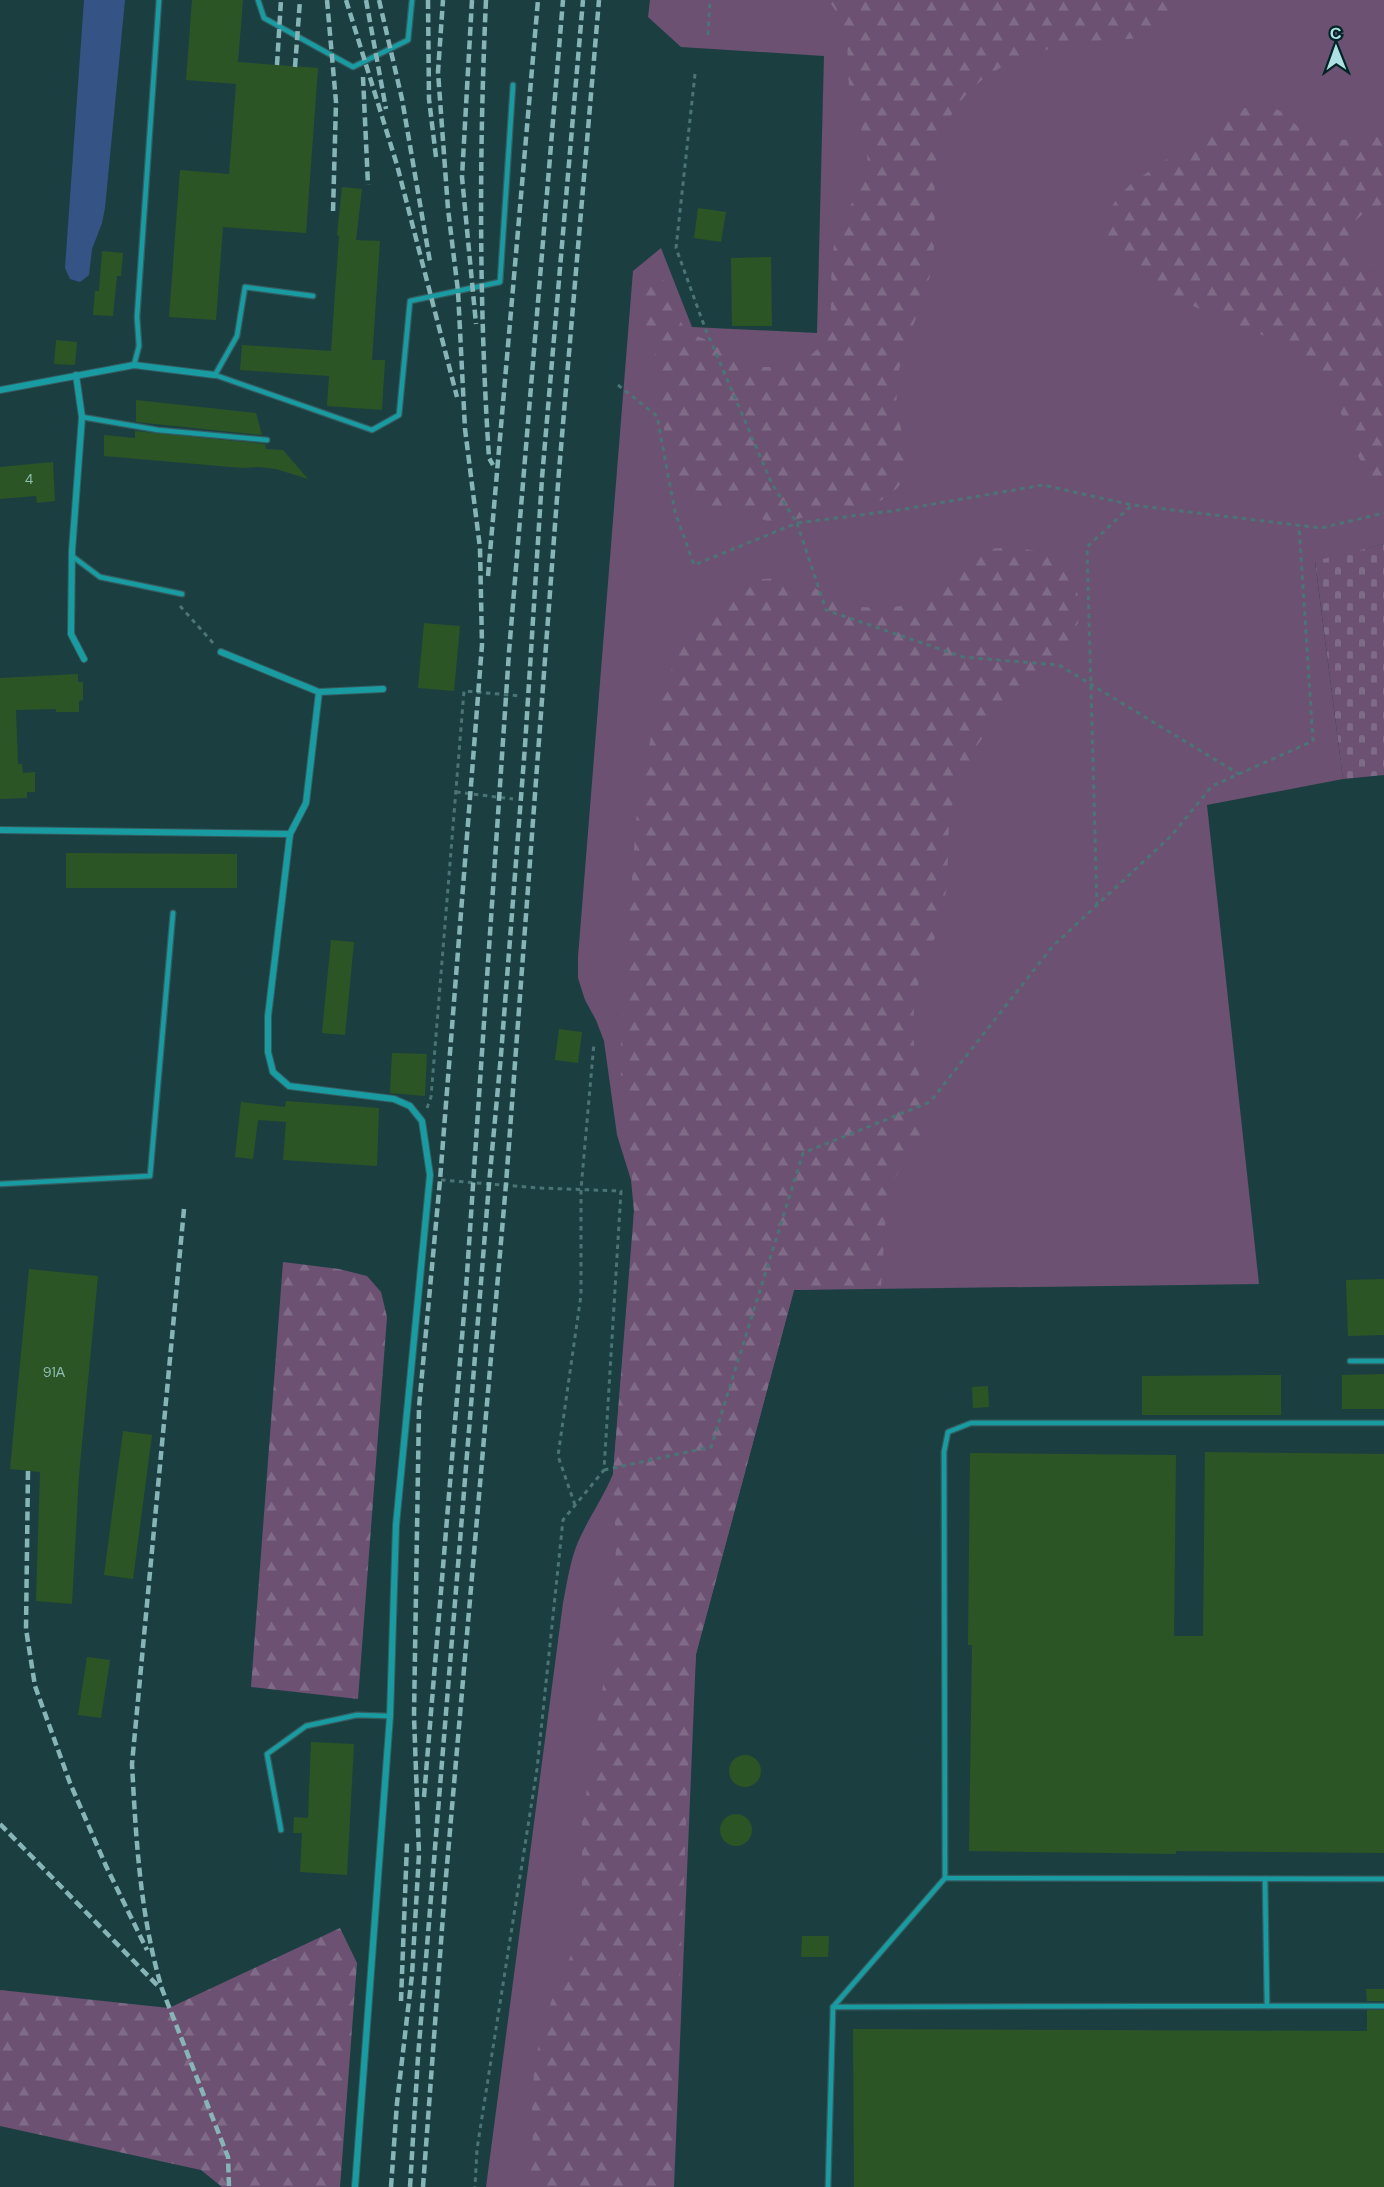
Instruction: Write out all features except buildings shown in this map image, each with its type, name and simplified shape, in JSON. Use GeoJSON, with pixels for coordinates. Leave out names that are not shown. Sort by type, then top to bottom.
{"type":"FeatureCollection","features":[{"type":"Feature","properties":{"kind":"street"},"geometry":{"type":"LineString","coordinates":[[0,390],[134,365],[215,375]]}},
{"type":"Feature","properties":{"kind":"street"},"geometry":{"type":"LineString","coordinates":[[76,375],[82,417],[72,556],[71,634],[84,659]]}},
{"type":"Feature","properties":{"kind":"street"},"geometry":{"type":"LineString","coordinates":[[221,652],[318,692],[382,689]]}},
{"type":"Feature","properties":{"kind":"street"},"geometry":{"type":"LineString","coordinates":[[318,692],[306,803],[290,834],[268,1016],[268,1052],[273,1072],[289,1086],[394,1099],[410,1106],[422,1121],[430,1175],[396,1525],[390,1716],[358,2171],[355,2187]]}},
{"type":"Feature","properties":{"kind":"street"},"geometry":{"type":"LineString","coordinates":[[0,830],[290,834]]}},
{"type":"Feature","properties":{"kind":"lane"},"geometry":{"type":"LineString","coordinates":[[134,365],[139,346],[137,317],[159,0]]}},
{"type":"Feature","properties":{"kind":"lane"},"geometry":{"type":"LineString","coordinates":[[258,0],[264,18],[353,67],[408,40],[412,0]]}},
{"type":"Feature","properties":{"kind":"lane"},"geometry":{"type":"LineString","coordinates":[[313,296],[245,287],[237,336],[215,375],[372,430],[399,415],[410,301],[500,282],[513,85]]}},
{"type":"Feature","properties":{"kind":"lane"},"geometry":{"type":"LineString","coordinates":[[82,417],[158,430],[267,440]]}},
{"type":"Feature","properties":{"kind":"lane"},"geometry":{"type":"LineString","coordinates":[[72,556],[100,577],[182,594]]}},
{"type":"Feature","properties":{"kind":"lane"},"geometry":{"type":"LineString","coordinates":[[0,1184],[150,1176],[173,913]]}},
{"type":"Feature","properties":{"kind":"lane"},"geometry":{"type":"LineString","coordinates":[[1350,1361],[1384,1361]]}},
{"type":"Feature","properties":{"kind":"lane"},"geometry":{"type":"LineString","coordinates":[[828,2187],[833,2007],[945,1878],[944,1452],[948,1432],[971,1423],[1384,1423]]}},
{"type":"Feature","properties":{"kind":"lane"},"geometry":{"type":"LineString","coordinates":[[281,1830],[267,1754],[306,1726],[357,1715],[390,1716]]}},
{"type":"Feature","properties":{"kind":"lane"},"geometry":{"type":"LineString","coordinates":[[945,1878],[1384,1879]]}},
{"type":"Feature","properties":{"kind":"lane"},"geometry":{"type":"LineString","coordinates":[[1265,1879],[1267,2006]]}},
{"type":"Feature","properties":{"kind":"lane"},"geometry":{"type":"LineString","coordinates":[[833,2007],[1384,2006]]}},
{"type":"Feature","properties":{"kind":"path"},"geometry":{"type":"LineString","coordinates":[[708,35],[710,0]]}},
{"type":"Feature","properties":{"kind":"path"},"geometry":{"type":"LineString","coordinates":[[695,74],[676,248],[705,328],[772,484],[797,524],[826,610],[963,657],[1059,665],[1239,774]]}},
{"type":"Feature","properties":{"kind":"path"},"geometry":{"type":"LineString","coordinates":[[618,385],[657,416],[675,512],[694,565],[797,524],[899,510],[1044,485],[1132,505],[1321,528],[1384,513]]}},
{"type":"Feature","properties":{"kind":"path"},"geometry":{"type":"LineString","coordinates":[[1096,906],[1087,547],[1132,505]]}},
{"type":"Feature","properties":{"kind":"path"},"geometry":{"type":"LineString","coordinates":[[604,1470],[711,1447],[803,1153],[930,1102],[1052,947],[1172,835],[1212,786],[1313,741],[1299,525]]}},
{"type":"Feature","properties":{"kind":"path"},"geometry":{"type":"LineString","coordinates":[[167,591],[221,652]]}},
{"type":"Feature","properties":{"kind":"path"},"geometry":{"type":"LineString","coordinates":[[422,1121],[430,1097],[464,691],[521,696]]}},
{"type":"Feature","properties":{"kind":"path"},"geometry":{"type":"LineString","coordinates":[[456,792],[513,799]]}},
{"type":"Feature","properties":{"kind":"path"},"geometry":{"type":"LineString","coordinates":[[575,1504],[558,1456],[582,1295],[581,1189],[594,1043]]}},
{"type":"Feature","properties":{"kind":"path"},"geometry":{"type":"LineString","coordinates":[[430,1175],[440,1180],[451,1181],[539,1188],[621,1191],[604,1470],[563,1520],[537,1769],[477,2149],[475,2187]]}},
{"type":"Feature","properties":{"kind":"green space"},"geometry":{"type":"Polygon","coordinates":[[[650,0],[1384,0],[1384,544],[1315,562],[1343,779],[1207,805],[1259,1284],[794,1290],[696,1654],[674,2187],[486,2187],[563,1603],[578,1542],[613,1474],[632,1246],[634,1211],[631,1180],[617,1135],[604,1041],[585,1000],[578,978],[578,957],[633,271],[661,248],[692,327],[817,333],[824,56],[681,47],[648,17],[650,0]]]}},
{"type":"Feature","properties":{"kind":"green space"},"geometry":{"type":"Polygon","coordinates":[[[828,0],[1174,0],[1174,7],[1167,23],[1158,31],[1146,36],[1085,42],[1021,58],[983,80],[967,94],[953,112],[943,133],[936,165],[932,265],[899,371],[897,405],[907,455],[905,476],[899,486],[888,496],[873,504],[832,509],[777,523],[762,519],[741,506],[707,507],[701,505],[689,497],[685,491],[659,411],[655,353],[643,316],[640,294],[648,280],[662,279],[667,283],[677,313],[686,329],[743,363],[769,367],[783,366],[808,357],[825,339],[830,322],[832,258],[835,243],[843,219],[863,183],[868,160],[850,90],[844,27],[828,0]]]}},
{"type":"Feature","properties":{"kind":"green space"},"geometry":{"type":"Polygon","coordinates":[[[1266,105],[1282,113],[1313,136],[1343,140],[1384,136],[1384,204],[1369,210],[1356,221],[1350,238],[1358,257],[1370,265],[1384,266],[1384,485],[1365,468],[1329,387],[1304,359],[1269,338],[1195,307],[1158,288],[1126,267],[1108,243],[1108,215],[1132,183],[1239,110],[1266,105]]]}},
{"type":"Feature","properties":{"kind":"green space"},"geometry":{"type":"Polygon","coordinates":[[[1384,544],[1384,775],[1343,779],[1315,561],[1384,544]]]}},
{"type":"Feature","properties":{"kind":"green space"},"geometry":{"type":"Polygon","coordinates":[[[1013,547],[1041,552],[1062,566],[1074,580],[1079,600],[1078,623],[1065,650],[1048,672],[994,722],[976,747],[954,797],[949,823],[947,885],[941,921],[920,977],[914,1005],[913,1037],[925,1111],[923,1128],[915,1147],[892,1182],[887,1200],[881,1287],[794,1290],[696,1654],[689,1746],[672,2187],[530,2187],[534,2069],[540,2038],[551,2002],[577,1936],[582,1902],[582,1822],[612,1627],[616,1546],[613,1474],[634,1211],[630,1149],[621,1078],[621,1039],[636,821],[643,773],[666,681],[686,640],[706,611],[726,592],[753,580],[778,578],[809,585],[835,599],[860,607],[885,608],[909,605],[929,595],[966,559],[990,549],[1013,547]]]}},
{"type":"Feature","properties":{"kind":"green space"},"geometry":{"type":"Polygon","coordinates":[[[283,1262],[339,1269],[367,1276],[381,1292],[387,1317],[358,1699],[251,1687],[283,1262]]]}},
{"type":"Feature","properties":{"kind":"green space"},"geometry":{"type":"Polygon","coordinates":[[[340,1928],[357,1963],[340,2187],[222,2187],[201,2170],[0,2126],[0,1990],[169,2008],[340,1928]]]}},
{"type":"Feature","properties":{"kind":"water"},"geometry":{"type":"Polygon","coordinates":[[[84,0],[125,0],[105,208],[92,249],[89,275],[80,282],[70,279],[65,268],[84,0]]]}},
{"type":"Feature","properties":{"kind":"railway"},"geometry":{"type":"LineString","coordinates":[[277,65],[281,0]]}},
{"type":"Feature","properties":{"kind":"railway"},"geometry":{"type":"LineString","coordinates":[[295,67],[300,0]]}},
{"type":"Feature","properties":{"kind":"railway"},"geometry":{"type":"LineString","coordinates":[[327,0],[336,102],[333,212]]}},
{"type":"Feature","properties":{"kind":"railway"},"geometry":{"type":"LineString","coordinates":[[346,0],[397,165],[457,397]]}},
{"type":"Feature","properties":{"kind":"railway"},"geometry":{"type":"LineString","coordinates":[[366,0],[386,109]]}},
{"type":"Feature","properties":{"kind":"railway"},"geometry":{"type":"LineString","coordinates":[[379,0],[402,99],[430,262]]}},
{"type":"Feature","properties":{"kind":"railway"},"geometry":{"type":"LineString","coordinates":[[428,0],[429,99],[436,157]]}},
{"type":"Feature","properties":{"kind":"railway"},"geometry":{"type":"LineString","coordinates":[[391,2187],[397,2103],[412,1975],[419,1854],[414,1716],[419,1407],[440,1180],[482,645],[480,548],[465,429],[458,291],[448,209],[438,72],[443,0]]}},
{"type":"Feature","properties":{"kind":"railway"},"geometry":{"type":"LineString","coordinates":[[472,0],[462,177],[476,324]]}},
{"type":"Feature","properties":{"kind":"railway"},"geometry":{"type":"LineString","coordinates":[[486,0],[481,172],[482,286],[489,458],[493,465]]}},
{"type":"Feature","properties":{"kind":"railway"},"geometry":{"type":"LineString","coordinates":[[488,576],[538,0]]}},
{"type":"Feature","properties":{"kind":"railway"},"geometry":{"type":"LineString","coordinates":[[424,1797],[466,1289],[509,652],[563,0]]}},
{"type":"Feature","properties":{"kind":"railway"},"geometry":{"type":"LineString","coordinates":[[410,2187],[418,2057],[525,746],[542,478],[583,0]]}},
{"type":"Feature","properties":{"kind":"railway"},"geometry":{"type":"LineString","coordinates":[[423,2187],[445,1888],[506,1184],[559,471],[599,0]]}},
{"type":"Feature","properties":{"kind":"railway"},"geometry":{"type":"LineString","coordinates":[[363,77],[368,185]]}},
{"type":"Feature","properties":{"kind":"railway"},"geometry":{"type":"LineString","coordinates":[[184,1209],[132,1764],[140,1877],[155,1961],[162,1989],[228,2157],[229,2187]]}},
{"type":"Feature","properties":{"kind":"railway"},"geometry":{"type":"LineString","coordinates":[[28,1471],[26,1629],[35,1686],[70,1783],[106,1866],[147,1950]]}},
{"type":"Feature","properties":{"kind":"railway"},"geometry":{"type":"LineString","coordinates":[[0,1824],[159,1987]]}},
{"type":"Feature","properties":{"kind":"railway"},"geometry":{"type":"LineString","coordinates":[[401,2001],[407,1843]]}}]}
